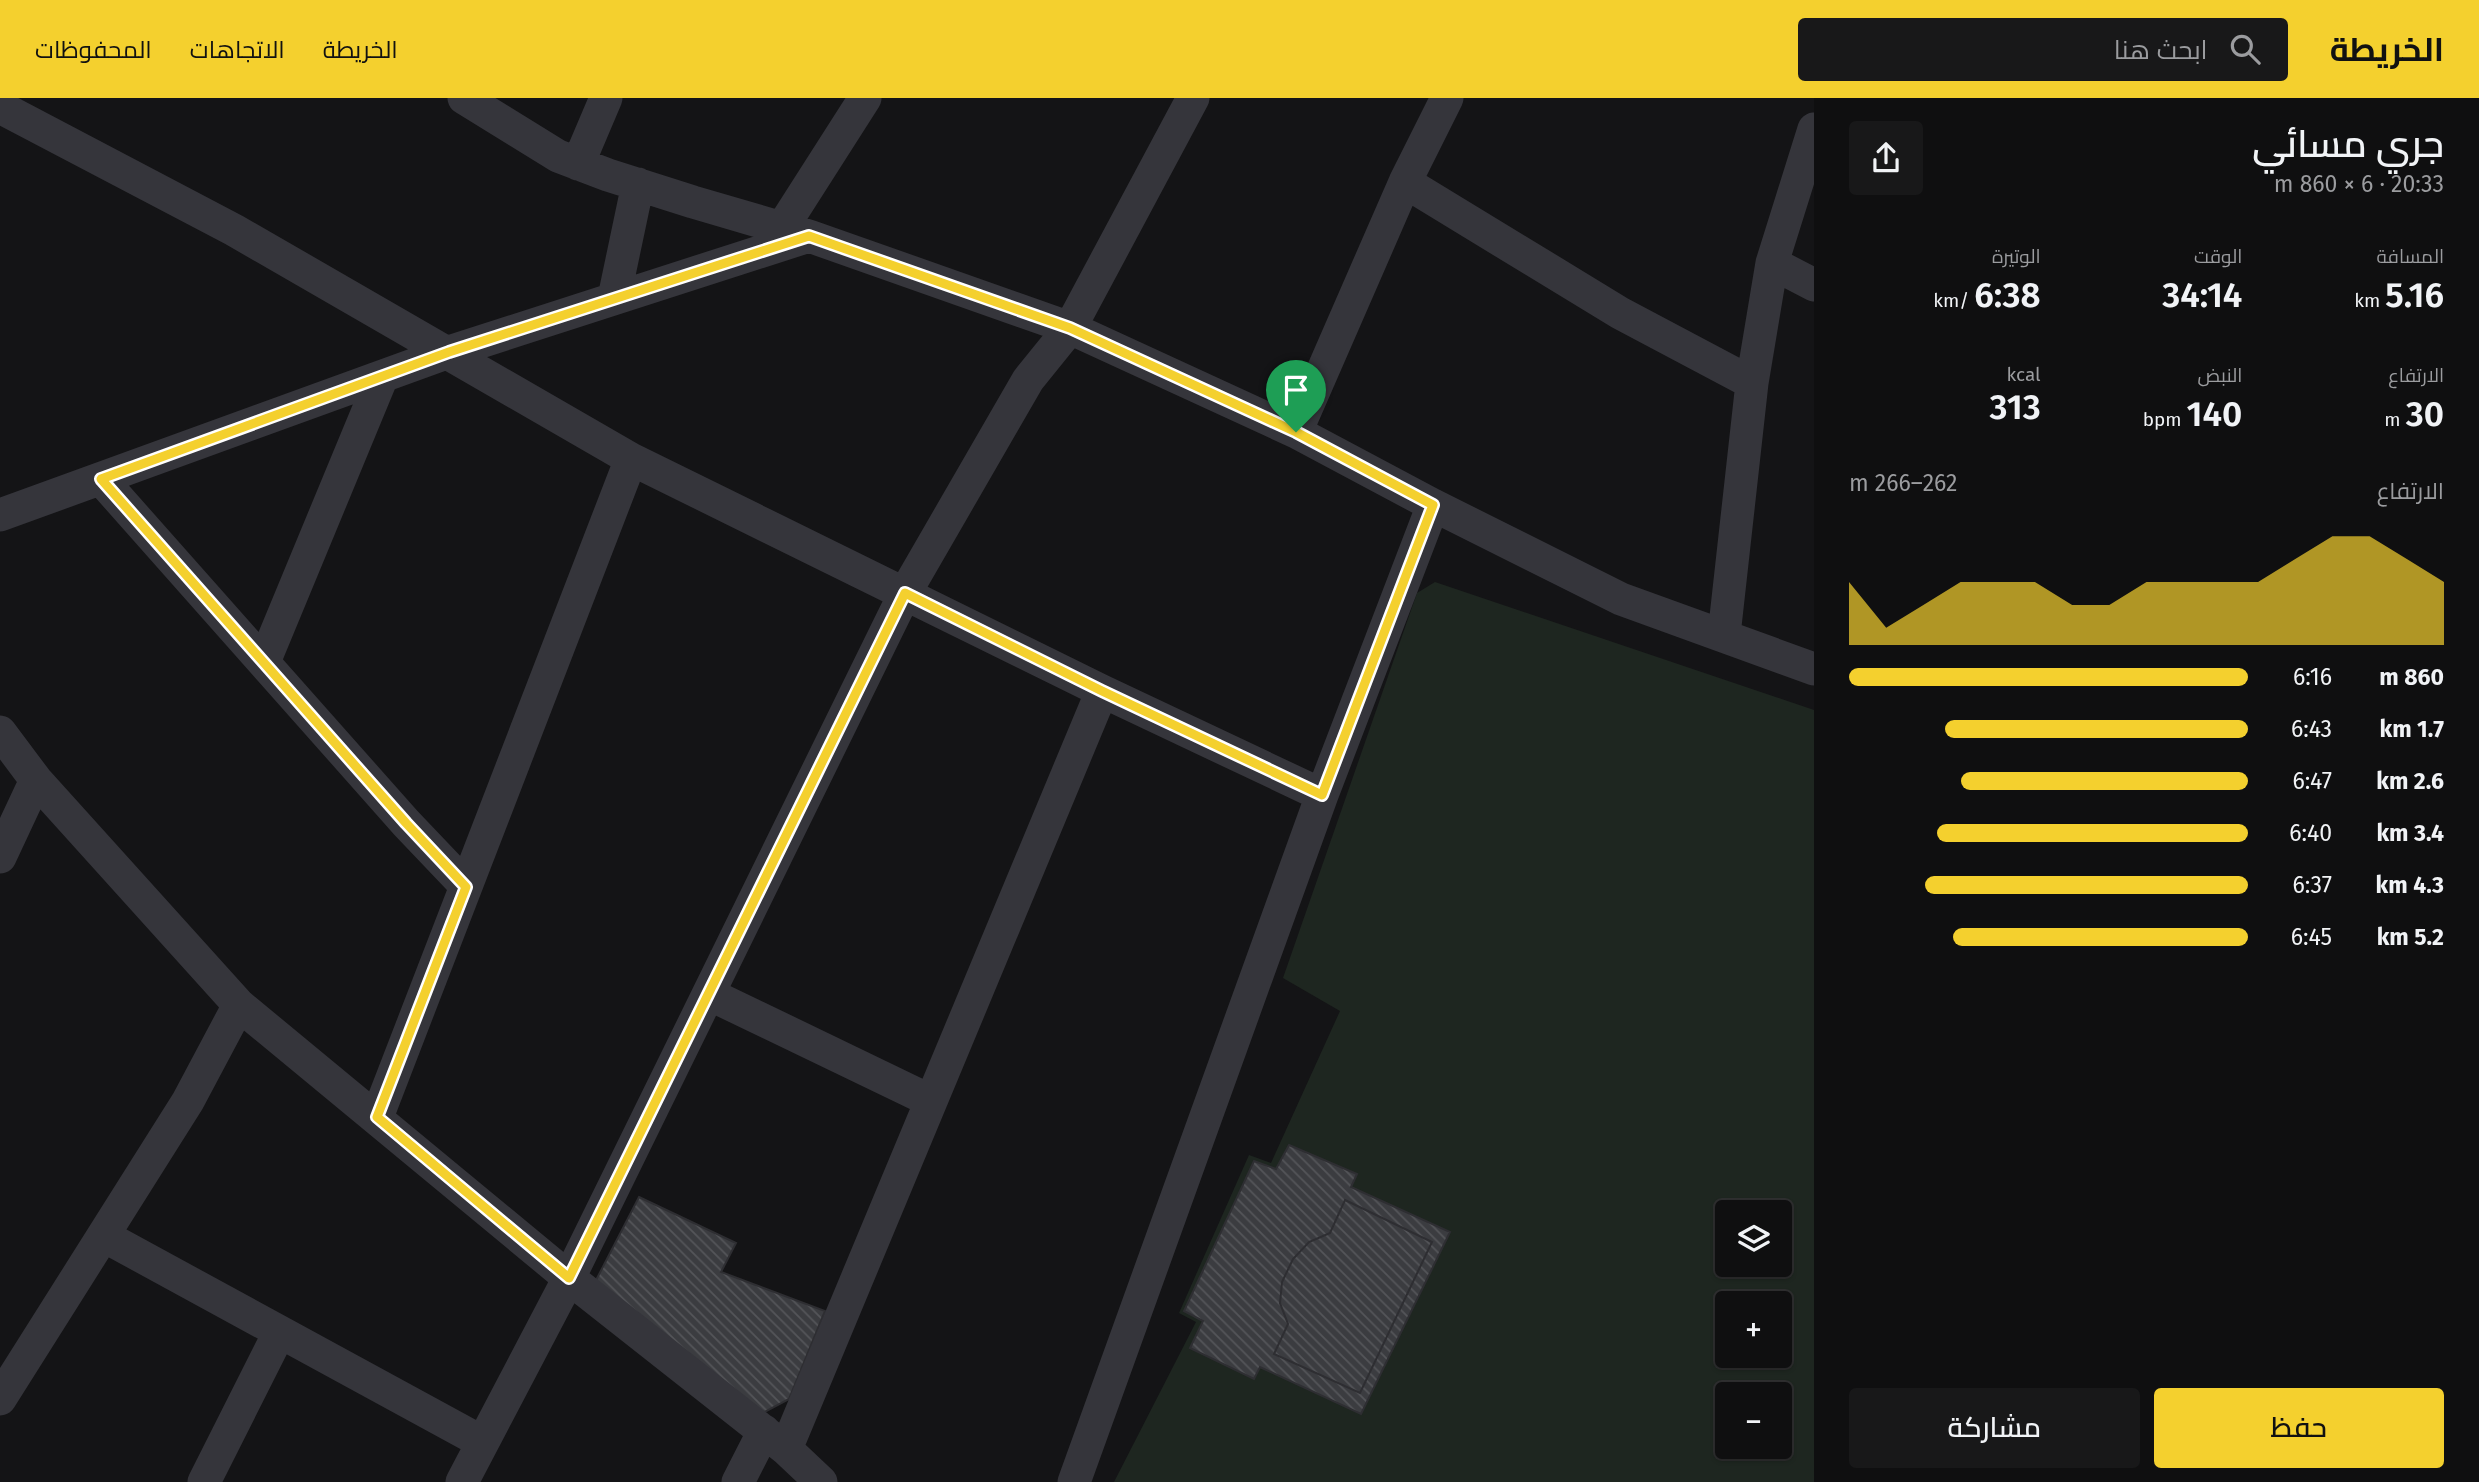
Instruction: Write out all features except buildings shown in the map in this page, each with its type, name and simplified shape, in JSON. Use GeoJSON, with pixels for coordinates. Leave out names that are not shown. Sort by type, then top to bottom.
{"type":"FeatureCollection","features":[{"type":"Feature","properties":{"kind":"street"},"geometry":{"type":"LineString","coordinates":[[464,98],[558,156],[578,164],[795,232],[1070,328],[1296,432],[1433,505],[1621,599],[1814,669]]}},
{"type":"Feature","properties":{"kind":"street"},"geometry":{"type":"LineString","coordinates":[[578,164],[606,98]]}},
{"type":"Feature","properties":{"kind":"street"},"geometry":{"type":"LineString","coordinates":[[0,515],[449,352],[614,298],[795,232],[865,98]]}},
{"type":"Feature","properties":{"kind":"street"},"geometry":{"type":"LineString","coordinates":[[462,1482],[569,1278],[905,593],[1028,380],[1070,328],[1193,98]]}},
{"type":"Feature","properties":{"kind":"street"},"geometry":{"type":"LineString","coordinates":[[1296,432],[1405,182],[1447,98]]}},
{"type":"Feature","properties":{"kind":"street"},"geometry":{"type":"LineString","coordinates":[[0,107],[233,230],[632,459],[1102,691],[1322,795]]}},
{"type":"Feature","properties":{"kind":"street"},"geometry":{"type":"LineString","coordinates":[[1724,635],[1752,383],[1772,263],[1814,129]]}},
{"type":"Feature","properties":{"kind":"street"},"geometry":{"type":"LineString","coordinates":[[1405,182],[1620,313],[1752,383]]}},
{"type":"Feature","properties":{"kind":"street"},"geometry":{"type":"LineString","coordinates":[[614,298],[638,184]]}},
{"type":"Feature","properties":{"kind":"street"},"geometry":{"type":"LineString","coordinates":[[1772,263],[1814,285]]}},
{"type":"Feature","properties":{"kind":"street"},"geometry":{"type":"LineString","coordinates":[[264,662],[382,377]]}},
{"type":"Feature","properties":{"kind":"street"},"geometry":{"type":"LineString","coordinates":[[377,1117],[632,459]]}},
{"type":"Feature","properties":{"kind":"street"},"geometry":{"type":"LineString","coordinates":[[101,479],[466,887]]}},
{"type":"Feature","properties":{"kind":"street"},"geometry":{"type":"LineString","coordinates":[[1074,1482],[1322,795],[1433,505]]}},
{"type":"Feature","properties":{"kind":"street"},"geometry":{"type":"LineString","coordinates":[[738,1482],[775,1440],[931,1101],[1102,691]]}},
{"type":"Feature","properties":{"kind":"street"},"geometry":{"type":"LineString","coordinates":[[0,732],[36,779],[239,1005],[569,1278],[775,1440],[821,1482]]}},
{"type":"Feature","properties":{"kind":"street"},"geometry":{"type":"LineString","coordinates":[[0,858],[36,779]]}},
{"type":"Feature","properties":{"kind":"street"},"geometry":{"type":"LineString","coordinates":[[709,994],[931,1101]]}},
{"type":"Feature","properties":{"kind":"street"},"geometry":{"type":"LineString","coordinates":[[0,1399],[188,1101],[239,1005]]}},
{"type":"Feature","properties":{"kind":"street"},"geometry":{"type":"LineString","coordinates":[[104,1236],[482,1442]]}},
{"type":"Feature","properties":{"kind":"street"},"geometry":{"type":"LineString","coordinates":[[204,1482],[279,1333]]}},
{"type":"Feature","properties":{"kind":"shaded area"},"geometry":{"type":"Polygon","coordinates":[[[1435,582],[1814,710],[1814,1482],[1114,1482],[1196,1322],[1179,1313],[1249,1155],[1271,1163],[1340,1011],[1283,978],[1417,593],[1435,582]]]}},
{"type":"Feature","properties":{"kind":"route"},"geometry":{"type":"LineString","coordinates":[[809,236],[1070,328],[1296,432],[1433,505],[1322,795],[1102,691],[905,593],[569,1278],[377,1117],[466,887],[101,479],[449,352],[809,236]]}}]}
